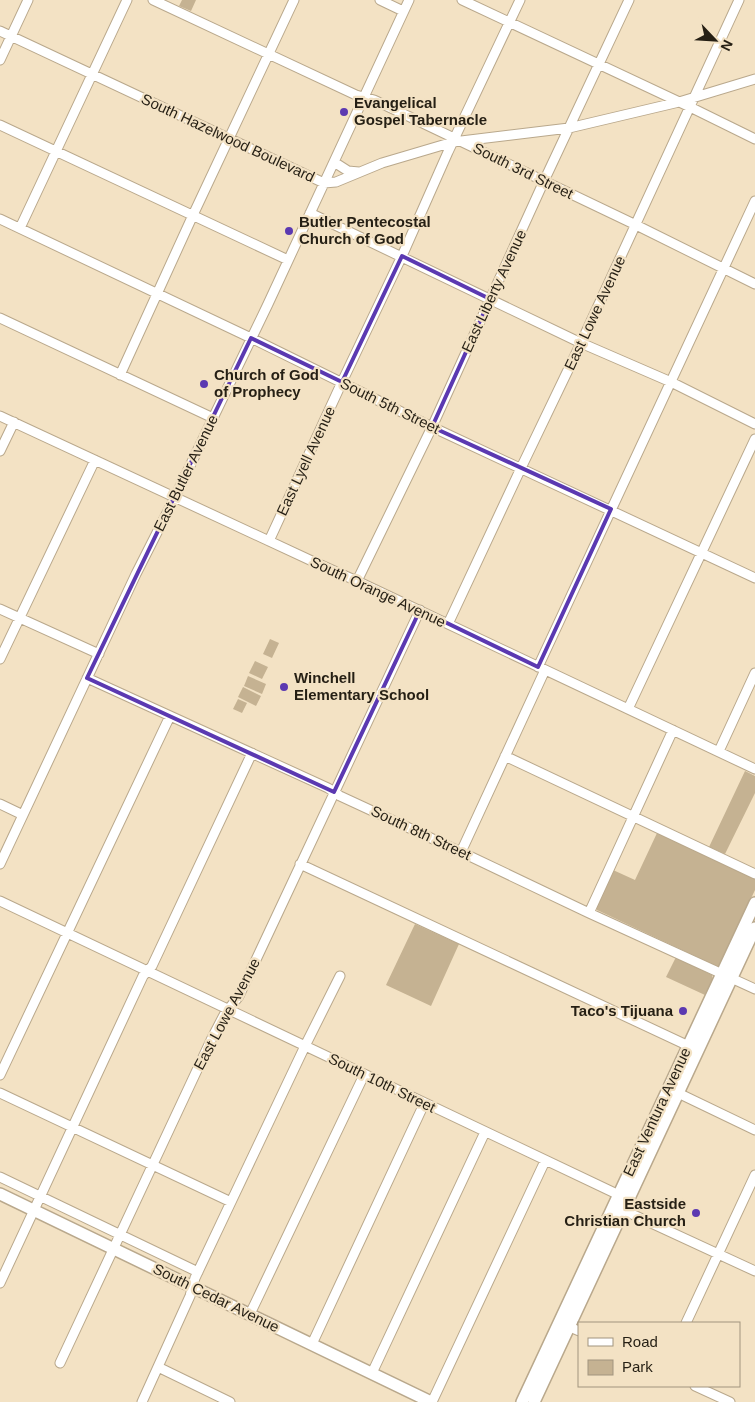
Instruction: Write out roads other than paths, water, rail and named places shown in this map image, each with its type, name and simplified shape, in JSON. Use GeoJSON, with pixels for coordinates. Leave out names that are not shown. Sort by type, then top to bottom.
{"type":"FeatureCollection","features":[{"type":"Feature","properties":{"kind":"main road","name":"East Ventura Avenue"},"geometry":{"type":"LineString","coordinates":[[522,1402],[569,1327],[618,1195],[693,1048],[727,976],[755,903]]}},
{"type":"Feature","properties":{"kind":"main road","name":"East Ventura Avenue"},"geometry":{"type":"LineString","coordinates":[[727,976],[755,928]]}},
{"type":"Feature","properties":{"kind":"main road","name":"East Ventura Avenue"},"geometry":{"type":"LineString","coordinates":[[534,1402],[678,1093],[693,1048]]}},
{"type":"Feature","properties":{"kind":"main road","name":"South Cedar Avenue"},"geometry":{"type":"LineString","coordinates":[[0,1194],[432,1402]]}},
{"type":"Feature","properties":{"kind":"street"},"geometry":{"type":"LineString","coordinates":[[0,60],[28,0]]}},
{"type":"Feature","properties":{"kind":"street"},"geometry":{"type":"LineString","coordinates":[[20,228],[127,0]]}},
{"type":"Feature","properties":{"kind":"street","name":"South 3rd Street"},"geometry":{"type":"LineString","coordinates":[[153,0],[356,95],[388,107],[755,284]]}},
{"type":"Feature","properties":{"kind":"street"},"geometry":{"type":"LineString","coordinates":[[120,374],[294,0]]}},
{"type":"Feature","properties":{"kind":"street"},"geometry":{"type":"LineString","coordinates":[[380,0],[404,11]]}},
{"type":"Feature","properties":{"kind":"street","name":"East Butler Avenue"},"geometry":{"type":"LineString","coordinates":[[0,864],[136,574],[175,497],[288,260],[409,0]]}},
{"type":"Feature","properties":{"kind":"street"},"geometry":{"type":"LineString","coordinates":[[462,0],[755,139]]}},
{"type":"Feature","properties":{"kind":"street","name":"East Lyell Avenue"},"geometry":{"type":"LineString","coordinates":[[269,541],[520,0]]}},
{"type":"Feature","properties":{"kind":"street","name":"East Liberty Avenue"},"geometry":{"type":"LineString","coordinates":[[357,581],[432,426],[629,0]]}},
{"type":"Feature","properties":{"kind":"street","name":"East Lowe Avenue"},"geometry":{"type":"LineString","coordinates":[[448,624],[581,343],[739,0]]}},
{"type":"Feature","properties":{"kind":"street","name":"South Hazelwood Boulevard"},"geometry":{"type":"LineString","coordinates":[[0,31],[324,183],[336,182],[404,156],[455,140],[569,128],[679,102],[755,79]]}},
{"type":"Feature","properties":{"kind":"street"},"geometry":{"type":"LineString","coordinates":[[0,125],[288,260]]}},
{"type":"Feature","properties":{"kind":"street"},"geometry":{"type":"LineString","coordinates":[[334,162],[348,171],[359,172]]}},
{"type":"Feature","properties":{"kind":"street"},"geometry":{"type":"LineString","coordinates":[[460,852],[505,756],[611,510],[755,202]]}},
{"type":"Feature","properties":{"kind":"street"},"geometry":{"type":"LineString","coordinates":[[310,213],[581,343],[671,382],[755,424]]}},
{"type":"Feature","properties":{"kind":"street","name":"South 5th Street"},"geometry":{"type":"LineString","coordinates":[[0,219],[755,578]]}},
{"type":"Feature","properties":{"kind":"street"},"geometry":{"type":"LineString","coordinates":[[0,318],[213,418]]}},
{"type":"Feature","properties":{"kind":"street","name":"South Orange Avenue"},"geometry":{"type":"LineString","coordinates":[[0,416],[420,610],[755,769]]}},
{"type":"Feature","properties":{"kind":"street"},"geometry":{"type":"LineString","coordinates":[[0,451],[14,422]]}},
{"type":"Feature","properties":{"kind":"street"},"geometry":{"type":"LineString","coordinates":[[628,709],[755,439]]}},
{"type":"Feature","properties":{"kind":"street"},"geometry":{"type":"LineString","coordinates":[[0,659],[95,460]]}},
{"type":"Feature","properties":{"kind":"street"},"geometry":{"type":"LineString","coordinates":[[0,609],[99,654]]}},
{"type":"Feature","properties":{"kind":"street","name":"East Lowe Avenue"},"geometry":{"type":"LineString","coordinates":[[60,1363],[212,1038],[220,1022],[239,996],[420,610]]}},
{"type":"Feature","properties":{"kind":"street"},"geometry":{"type":"LineString","coordinates":[[719,751],[755,674]]}},
{"type":"Feature","properties":{"kind":"street","name":"South 8th Street"},"geometry":{"type":"LineString","coordinates":[[87,678],[328,788],[340,796],[755,989]]}},
{"type":"Feature","properties":{"kind":"street"},"geometry":{"type":"LineString","coordinates":[[0,1075],[170,716]]}},
{"type":"Feature","properties":{"kind":"street"},"geometry":{"type":"LineString","coordinates":[[589,913],[673,730]]}},
{"type":"Feature","properties":{"kind":"street"},"geometry":{"type":"LineString","coordinates":[[0,1283],[143,976],[152,966],[252,753]]}},
{"type":"Feature","properties":{"kind":"street"},"geometry":{"type":"LineString","coordinates":[[505,756],[755,874]]}},
{"type":"Feature","properties":{"kind":"street"},"geometry":{"type":"LineString","coordinates":[[0,804],[23,815]]}},
{"type":"Feature","properties":{"kind":"street"},"geometry":{"type":"LineString","coordinates":[[300,864],[693,1048]]}},
{"type":"Feature","properties":{"kind":"street","name":"South 10th Street"},"geometry":{"type":"LineString","coordinates":[[0,901],[618,1195]]}},
{"type":"Feature","properties":{"kind":"street"},"geometry":{"type":"LineString","coordinates":[[142,1402],[190,1296],[198,1272],[340,976]]}},
{"type":"Feature","properties":{"kind":"street"},"geometry":{"type":"LineString","coordinates":[[250,1314],[364,1075]]}},
{"type":"Feature","properties":{"kind":"street"},"geometry":{"type":"LineString","coordinates":[[0,1093],[231,1202]]}},
{"type":"Feature","properties":{"kind":"street"},"geometry":{"type":"LineString","coordinates":[[678,1093],[755,1130]]}},
{"type":"Feature","properties":{"kind":"street"},"geometry":{"type":"LineString","coordinates":[[312,1344],[424,1104]]}},
{"type":"Feature","properties":{"kind":"street"},"geometry":{"type":"LineString","coordinates":[[372,1373],[485,1132]]}},
{"type":"Feature","properties":{"kind":"street"},"geometry":{"type":"LineString","coordinates":[[432,1402],[545,1160]]}},
{"type":"Feature","properties":{"kind":"street"},"geometry":{"type":"LineString","coordinates":[[686,1322],[755,1175]]}},
{"type":"Feature","properties":{"kind":"street"},"geometry":{"type":"LineString","coordinates":[[0,1177],[198,1272]]}},
{"type":"Feature","properties":{"kind":"street"},"geometry":{"type":"LineString","coordinates":[[618,1195],[623,1210],[755,1272]]}},
{"type":"Feature","properties":{"kind":"street"},"geometry":{"type":"LineString","coordinates":[[158,1367],[230,1402]]}},
{"type":"Feature","properties":{"kind":"street"},"geometry":{"type":"LineString","coordinates":[[697,1387],[730,1402]]}},
{"type":"Feature","properties":{"kind":"place","name":"Evangelical Gospel Tabernacle"},"geometry":{"type":"Point","coordinates":[344,112]}},
{"type":"Feature","properties":{"kind":"place","name":"Butler Pentecostal Church of God"},"geometry":{"type":"Point","coordinates":[289,231]}},
{"type":"Feature","properties":{"kind":"place","name":"Church of God of Prophecy"},"geometry":{"type":"Point","coordinates":[204,384]}},
{"type":"Feature","properties":{"kind":"place","name":"Winchell Elementary School"},"geometry":{"type":"Point","coordinates":[284,687]}},
{"type":"Feature","properties":{"kind":"place","name":"Taco's Tijuana"},"geometry":{"type":"Point","coordinates":[683,1011]}},
{"type":"Feature","properties":{"kind":"place","name":"Eastside Christian Church"},"geometry":{"type":"Point","coordinates":[696,1213]}}]}
